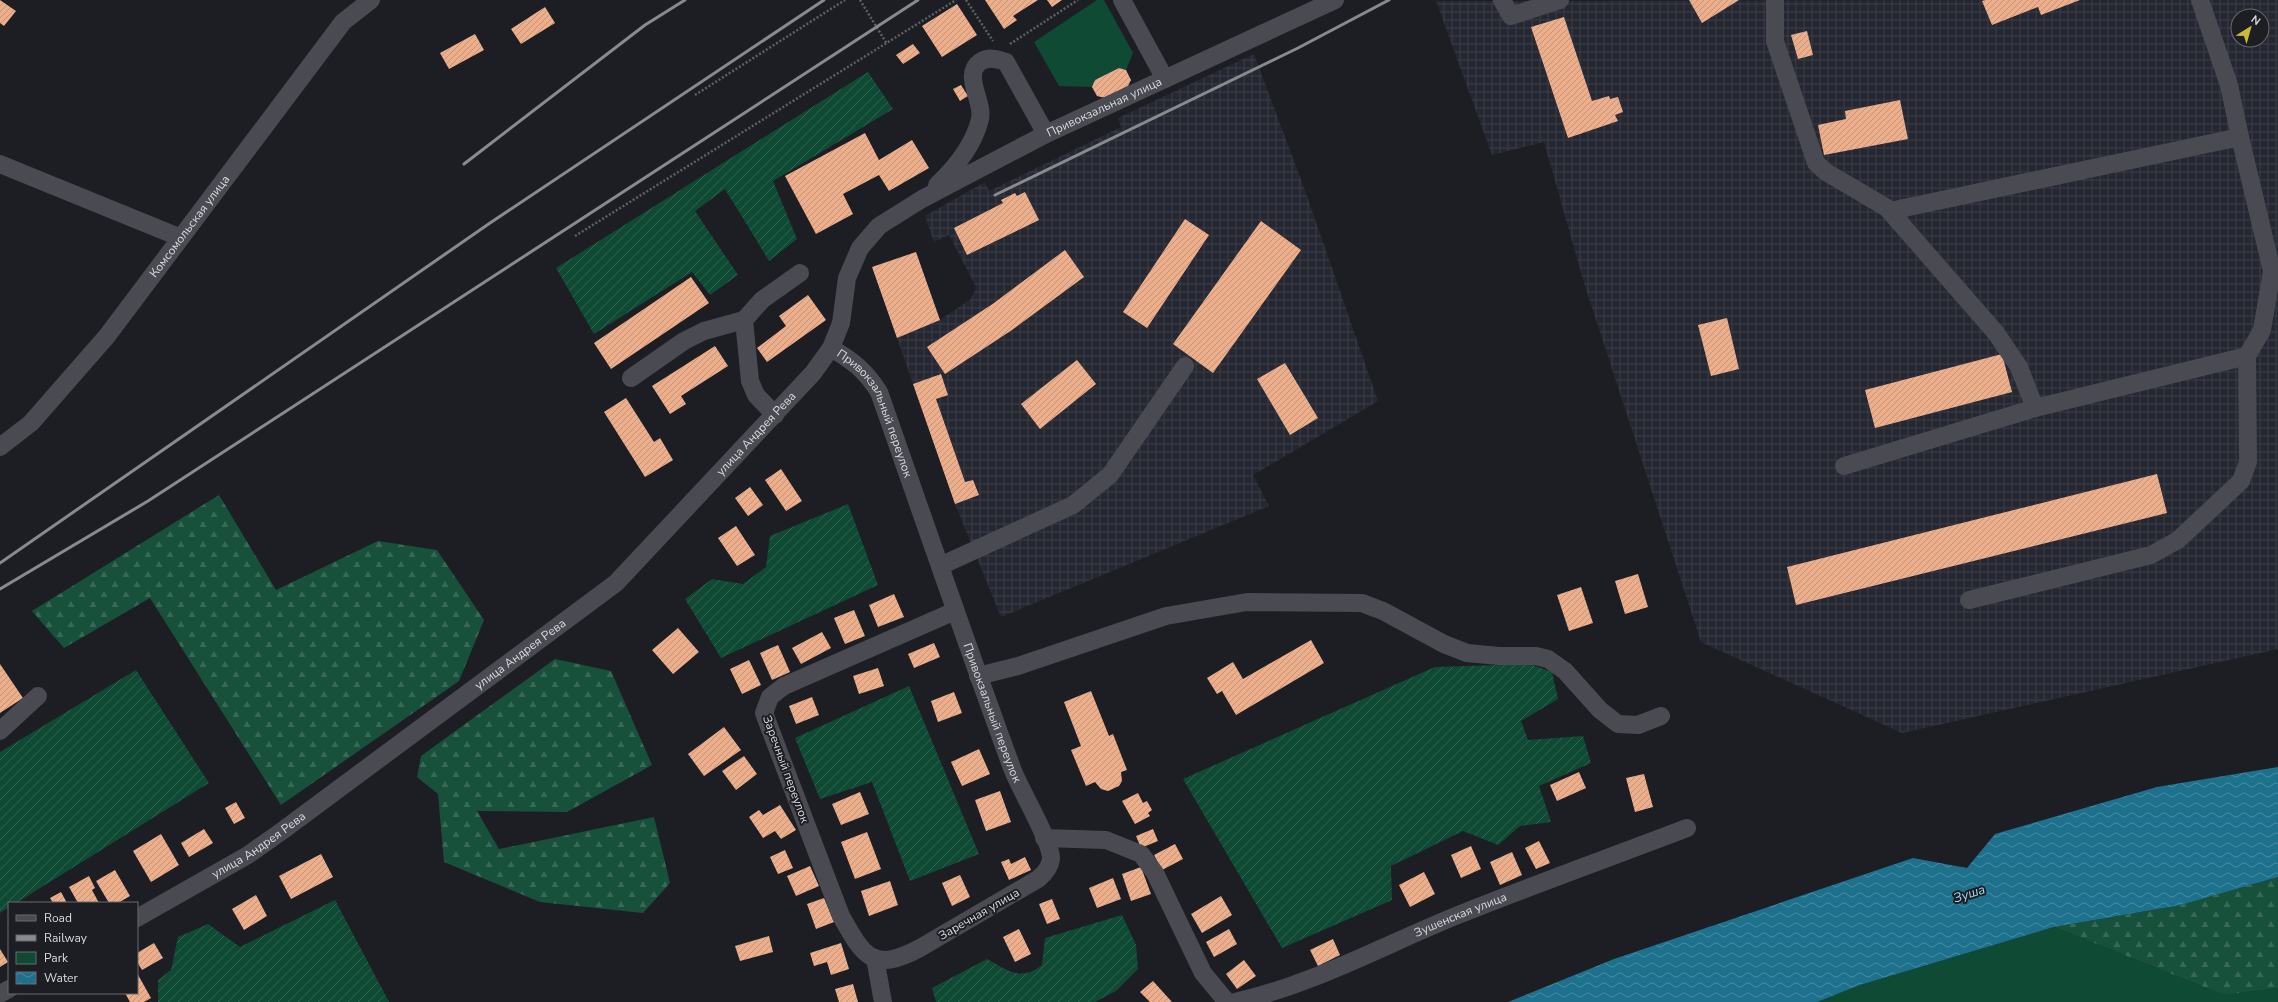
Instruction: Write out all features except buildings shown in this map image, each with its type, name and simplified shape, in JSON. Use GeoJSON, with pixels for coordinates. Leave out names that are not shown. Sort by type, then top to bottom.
{"type":"FeatureCollection","features":[{"type":"Feature","properties":{"kind":"street","name":"Комсомольская улица"},"geometry":{"type":"LineString","coordinates":[[0,447],[31,423],[107,336],[179,237],[342,22],[371,0]]}},
{"type":"Feature","properties":{"kind":"street"},"geometry":{"type":"LineString","coordinates":[[1122,0],[1165,79]]}},
{"type":"Feature","properties":{"kind":"street"},"geometry":{"type":"LineString","coordinates":[[1502,0],[1511,16],[1560,0]]}},
{"type":"Feature","properties":{"kind":"street"},"geometry":{"type":"LineString","coordinates":[[1775,0],[1775,41],[1816,163],[1826,172],[1890,211],[1996,332],[2019,367],[2035,408]]}},
{"type":"Feature","properties":{"kind":"street"},"geometry":{"type":"LineString","coordinates":[[1969,600],[2151,555],[2178,540],[2241,481],[2248,462],[2247,356],[2262,330],[2272,271],[2229,85],[2200,0]]}},
{"type":"Feature","properties":{"kind":"street","name":"Привокзальная улица"},"geometry":{"type":"LineString","coordinates":[[841,323],[847,278],[860,248],[879,226],[922,199],[1046,134],[1332,1]]}},
{"type":"Feature","properties":{"kind":"street"},"geometry":{"type":"LineString","coordinates":[[922,199],[952,172],[966,150],[980,121],[980,108],[973,79],[973,72],[976,65],[982,60],[990,58],[1006,62],[1046,134]]}},
{"type":"Feature","properties":{"kind":"street"},"geometry":{"type":"LineString","coordinates":[[1890,211],[2240,137]]}},
{"type":"Feature","properties":{"kind":"street"},"geometry":{"type":"LineString","coordinates":[[0,164],[179,237]]}},
{"type":"Feature","properties":{"kind":"street"},"geometry":{"type":"LineString","coordinates":[[631,378],[684,341],[704,332],[744,320],[762,300],[800,273]]}},
{"type":"Feature","properties":{"kind":"street"},"geometry":{"type":"LineString","coordinates":[[744,320],[750,381],[756,395],[775,415]]}},
{"type":"Feature","properties":{"kind":"street","name":"улица Андрея Рева"},"geometry":{"type":"LineString","coordinates":[[138,917],[248,854],[282,831],[616,583],[813,373],[831,348],[841,323]]}},
{"type":"Feature","properties":{"kind":"street","name":"Привокзальный переулок"},"geometry":{"type":"LineString","coordinates":[[831,348],[856,363],[869,376],[879,392],[978,676],[1016,779],[1044,838]]}},
{"type":"Feature","properties":{"kind":"street"},"geometry":{"type":"LineString","coordinates":[[1844,466],[2035,408],[2247,356]]}},
{"type":"Feature","properties":{"kind":"street"},"geometry":{"type":"LineString","coordinates":[[940,566],[1073,505],[1110,475],[1185,366]]}},
{"type":"Feature","properties":{"kind":"street"},"geometry":{"type":"LineString","coordinates":[[978,676],[1018,666],[1166,616],[1246,602],[1362,603],[1383,611],[1444,644],[1467,653],[1499,656],[1536,656],[1548,659],[1565,670],[1600,710],[1618,724],[1638,725],[1660,716]]}},
{"type":"Feature","properties":{"kind":"street","name":"Заречный переулок"},"geometry":{"type":"LineString","coordinates":[[875,958],[865,953],[857,945],[841,916],[764,713],[770,697],[784,686],[955,610]]}},
{"type":"Feature","properties":{"kind":"street"},"geometry":{"type":"LineString","coordinates":[[0,731],[38,696]]}},
{"type":"Feature","properties":{"kind":"street","name":"Зушенская улица"},"geometry":{"type":"LineString","coordinates":[[1234,1002],[1252,998],[1303,980],[1457,916],[1687,828]]}},
{"type":"Feature","properties":{"kind":"street"},"geometry":{"type":"LineString","coordinates":[[1044,838],[1106,840],[1141,854],[1155,873],[1204,973],[1227,1002]]}},
{"type":"Feature","properties":{"kind":"street","name":"Заречная улица"},"geometry":{"type":"LineString","coordinates":[[875,958],[888,961],[901,959],[1038,879],[1048,870],[1051,859],[1044,838]]}},
{"type":"Feature","properties":{"kind":"street"},"geometry":{"type":"LineString","coordinates":[[875,958],[883,1002]]}},
{"type":"Feature","properties":{"kind":"path"},"geometry":{"type":"LineString","coordinates":[[695,95],[845,0]]}},
{"type":"Feature","properties":{"kind":"path"},"geometry":{"type":"LineString","coordinates":[[860,0],[887,44]]}},
{"type":"Feature","properties":{"kind":"path"},"geometry":{"type":"LineString","coordinates":[[575,236],[956,0]]}},
{"type":"Feature","properties":{"kind":"path"},"geometry":{"type":"LineString","coordinates":[[966,0],[996,45]]}},
{"type":"Feature","properties":{"kind":"path"},"geometry":{"type":"LineString","coordinates":[[1006,47],[1078,0]]}},
{"type":"Feature","properties":{"kind":"shaded area"},"geometry":{"type":"Polygon","coordinates":[[[2278,0],[2278,649],[1902,733],[1701,642],[1584,283],[1544,142],[1492,155],[1436,1],[2278,0]]]}},
{"type":"Feature","properties":{"kind":"shaded area"},"geometry":{"type":"Polygon","coordinates":[[[1254,54],[1306,193],[1378,401],[1253,475],[1269,506],[1001,617],[955,504],[897,338],[940,320],[971,299],[976,287],[949,235],[934,242],[925,216],[985,182],[989,191],[1121,127],[1118,118],[1254,54]]]}},
{"type":"Feature","properties":{"kind":"green space"},"geometry":{"type":"Polygon","coordinates":[[[1097,0],[1104,0],[1133,53],[1126,70],[1119,68],[1096,80],[1092,87],[1059,86],[1034,42],[1097,0]]]}},
{"type":"Feature","properties":{"kind":"green space"},"geometry":{"type":"Polygon","coordinates":[[[868,72],[893,109],[773,181],[797,239],[769,261],[725,189],[695,211],[738,275],[710,295],[692,272],[594,334],[556,268],[868,72]]]}},
{"type":"Feature","properties":{"kind":"green space"},"geometry":{"type":"Polygon","coordinates":[[[219,495],[276,590],[378,541],[437,550],[484,620],[459,681],[281,805],[150,598],[64,648],[32,611],[219,495]]]}},
{"type":"Feature","properties":{"kind":"green space"},"geometry":{"type":"Polygon","coordinates":[[[848,504],[878,585],[721,658],[685,599],[712,579],[743,584],[766,567],[770,536],[848,504]]]}},
{"type":"Feature","properties":{"kind":"green space"},"geometry":{"type":"Polygon","coordinates":[[[555,659],[611,671],[652,765],[567,812],[477,811],[499,849],[654,817],[670,883],[643,913],[540,902],[444,862],[438,794],[417,777],[421,756],[555,659]]]}},
{"type":"Feature","properties":{"kind":"green space"},"geometry":{"type":"Polygon","coordinates":[[[1530,664],[1552,672],[1558,699],[1521,721],[1528,740],[1583,736],[1591,763],[1539,786],[1551,822],[1520,826],[1498,845],[1463,831],[1391,866],[1392,900],[1282,948],[1183,779],[1435,667],[1530,664]]]}},
{"type":"Feature","properties":{"kind":"green space"},"geometry":{"type":"Polygon","coordinates":[[[136,670],[209,783],[18,902],[8,902],[8,908],[0,913],[0,752],[136,670]]]}},
{"type":"Feature","properties":{"kind":"green space"},"geometry":{"type":"Polygon","coordinates":[[[909,686],[979,854],[910,881],[872,782],[820,799],[795,738],[909,686]]]}},
{"type":"Feature","properties":{"kind":"green space"},"geometry":{"type":"Polygon","coordinates":[[[2278,877],[2278,988],[2224,995],[2054,927],[2181,905],[2278,877]]]}},
{"type":"Feature","properties":{"kind":"green space"},"geometry":{"type":"Polygon","coordinates":[[[335,900],[389,1002],[158,1002],[158,980],[171,970],[178,937],[208,924],[240,947],[335,900]]]}},
{"type":"Feature","properties":{"kind":"green space"},"geometry":{"type":"Polygon","coordinates":[[[1122,915],[1136,945],[1138,969],[1116,991],[1095,1002],[936,1002],[932,988],[987,959],[1008,970],[1027,973],[1042,965],[1045,938],[1122,915]]]}},
{"type":"Feature","properties":{"kind":"green space"},"geometry":{"type":"Polygon","coordinates":[[[2054,927],[2224,995],[2278,988],[2278,1002],[1817,1002],[1860,985],[2054,927]]]}},
{"type":"Feature","properties":{"kind":"water","name":"Зуша"},"geometry":{"type":"Polygon","coordinates":[[[2278,767],[2278,877],[2181,905],[2054,927],[1860,985],[1817,1002],[1508,1002],[1614,959],[1913,858],[1967,868],[1995,834],[2157,787],[2278,767]]]}},
{"type":"Feature","properties":{"kind":"railway"},"geometry":{"type":"LineString","coordinates":[[464,164],[645,25],[685,0]]}},
{"type":"Feature","properties":{"kind":"railway"},"geometry":{"type":"LineString","coordinates":[[0,563],[490,223],[824,0]]}},
{"type":"Feature","properties":{"kind":"railway"},"geometry":{"type":"LineString","coordinates":[[0,589],[148,501],[918,0]]}},
{"type":"Feature","properties":{"kind":"railway"},"geometry":{"type":"LineString","coordinates":[[995,195],[1298,48],[1389,0]]}}]}
